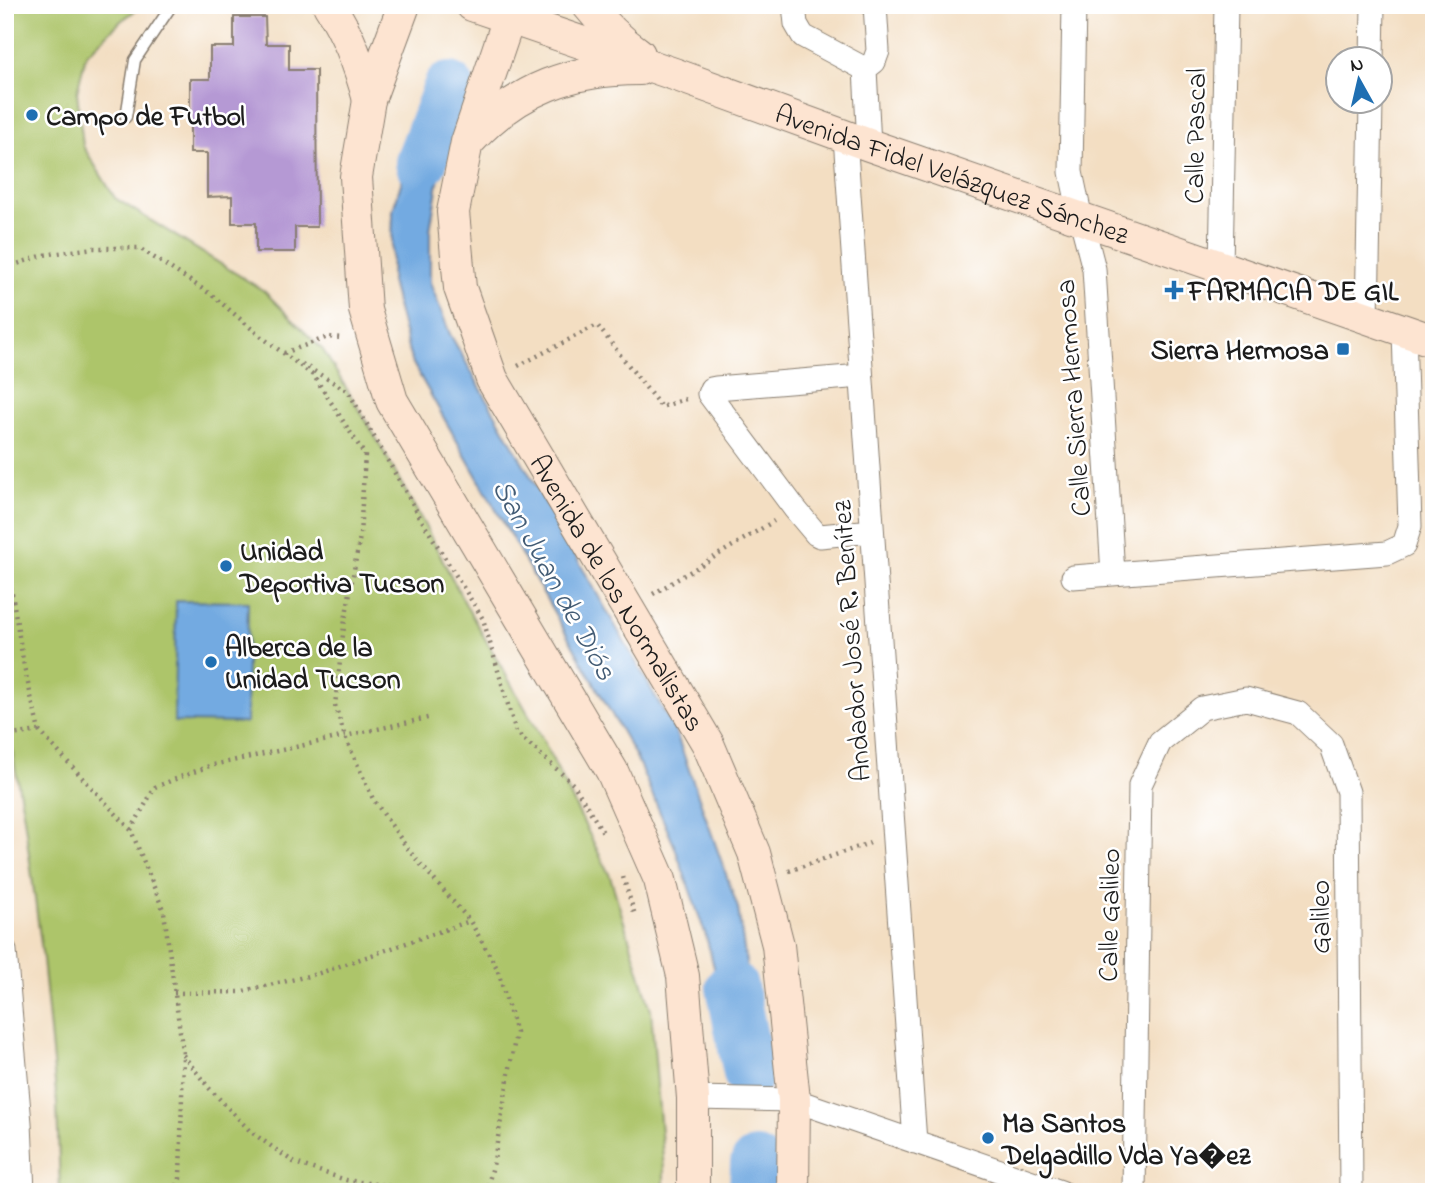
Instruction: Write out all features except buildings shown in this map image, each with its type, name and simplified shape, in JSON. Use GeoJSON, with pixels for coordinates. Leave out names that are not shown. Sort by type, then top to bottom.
{"type":"FeatureCollection","features":[{"type":"Feature","properties":{"kind":"street"},"geometry":{"type":"LineString","coordinates":[[329,5],[348,36],[369,100]]}},
{"type":"Feature","properties":{"kind":"street"},"geometry":{"type":"LineString","coordinates":[[404,5],[369,100],[356,177],[365,310],[392,401],[612,771],[660,880],[683,976],[694,1098],[693,1192]]}},
{"type":"Feature","properties":{"kind":"street","name":"Avenida Fidel Velázquez Sánchez"},"geometry":{"type":"LineString","coordinates":[[472,5],[511,12],[857,141],[1434,341]]}},
{"type":"Feature","properties":{"kind":"street"},"geometry":{"type":"LineString","coordinates":[[587,5],[627,46],[674,74]]}},
{"type":"Feature","properties":{"kind":"street"},"geometry":{"type":"LineString","coordinates":[[794,5],[796,24],[803,36],[865,69],[874,62],[878,51],[875,5]]}},
{"type":"Feature","properties":{"kind":"street","name":"Calle Sierra Hermosa"},"geometry":{"type":"LineString","coordinates":[[1074,5],[1071,172],[1094,269],[1113,574]]}},
{"type":"Feature","properties":{"kind":"street","name":"Calle Pascal"},"geometry":{"type":"LineString","coordinates":[[1221,267],[1226,5]]}},
{"type":"Feature","properties":{"kind":"street"},"geometry":{"type":"LineString","coordinates":[[1372,46],[1373,5]]}},
{"type":"Feature","properties":{"kind":"street","name":"Avenida de los Normalistas"},"geometry":{"type":"LineString","coordinates":[[511,12],[467,142],[453,212],[460,288],[492,379],[708,744],[754,853],[778,945],[794,1100],[793,1192]]}},
{"type":"Feature","properties":{"kind":"street"},"geometry":{"type":"LineString","coordinates":[[467,142],[507,107],[554,82],[583,73],[613,69],[644,69],[674,74]]}},
{"type":"Feature","properties":{"kind":"street","name":"Andador José R. Benítez"},"geometry":{"type":"LineString","coordinates":[[865,69],[857,141],[861,376],[915,1142]]}},
{"type":"Feature","properties":{"kind":"street"},"geometry":{"type":"LineString","coordinates":[[1367,319],[1371,116]]}},
{"type":"Feature","properties":{"kind":"street"},"geometry":{"type":"LineString","coordinates":[[1073,577],[1387,553],[1404,545],[1410,526],[1404,331]]}},
{"type":"Feature","properties":{"kind":"street"},"geometry":{"type":"LineString","coordinates":[[861,376],[716,388],[709,391],[711,398],[816,534],[820,536],[872,531]]}},
{"type":"Feature","properties":{"kind":"street","name":"Calle Galileo"},"geometry":{"type":"LineString","coordinates":[[1134,1192],[1140,785],[1160,743],[1202,708],[1246,699]]}},
{"type":"Feature","properties":{"kind":"street","name":"Galileo"},"geometry":{"type":"LineString","coordinates":[[1246,699],[1298,713],[1331,744],[1348,792],[1351,1192]]}},
{"type":"Feature","properties":{"kind":"street"},"geometry":{"type":"LineString","coordinates":[[5,951],[20,1123],[23,1192]]}},
{"type":"Feature","properties":{"kind":"street"},"geometry":{"type":"LineString","coordinates":[[694,1098],[794,1100],[1061,1192]]}},
{"type":"Feature","properties":{"kind":"lane"},"geometry":{"type":"LineString","coordinates":[[126,117],[135,60],[172,5]]}},
{"type":"Feature","properties":{"kind":"path"},"geometry":{"type":"LineString","coordinates":[[5,268],[44,255],[93,247],[139,248],[212,295],[314,376],[365,455],[360,536],[344,626],[335,705],[345,737],[373,799],[410,852],[470,921],[497,968],[516,1033],[486,1192]]}},
{"type":"Feature","properties":{"kind":"path"},"geometry":{"type":"LineString","coordinates":[[492,379],[597,325],[661,407],[709,391]]}},
{"type":"Feature","properties":{"kind":"path"},"geometry":{"type":"LineString","coordinates":[[284,353],[328,337],[374,341]]}},
{"type":"Feature","properties":{"kind":"path"},"geometry":{"type":"LineString","coordinates":[[284,353],[348,391],[424,524],[483,619],[516,732],[574,785],[609,841]]}},
{"type":"Feature","properties":{"kind":"path"},"geometry":{"type":"LineString","coordinates":[[628,609],[795,509]]}},
{"type":"Feature","properties":{"kind":"path"},"geometry":{"type":"LineString","coordinates":[[5,552],[24,666],[39,731],[131,830],[164,912],[183,1054],[180,1179],[174,1192]]}},
{"type":"Feature","properties":{"kind":"path"},"geometry":{"type":"LineString","coordinates":[[131,830],[155,788],[209,766],[432,717]]}},
{"type":"Feature","properties":{"kind":"path"},"geometry":{"type":"LineString","coordinates":[[5,736],[39,731]]}},
{"type":"Feature","properties":{"kind":"path"},"geometry":{"type":"LineString","coordinates":[[761,880],[893,835]]}},
{"type":"Feature","properties":{"kind":"path"},"geometry":{"type":"LineString","coordinates":[[620,865],[635,917]]}},
{"type":"Feature","properties":{"kind":"path"},"geometry":{"type":"LineString","coordinates":[[174,993],[239,992],[317,974],[470,921]]}},
{"type":"Feature","properties":{"kind":"path"},"geometry":{"type":"LineString","coordinates":[[183,1054],[209,1088],[251,1132],[295,1163],[346,1181],[404,1188],[410,1192]]}},
{"type":"Feature","properties":{"kind":"green space","name":"Unidad Deportiva Tucson"},"geometry":{"type":"Polygon","coordinates":[[[5,5],[143,5],[121,21],[86,55],[77,92],[83,146],[115,198],[264,291],[323,350],[424,524],[468,609],[541,736],[610,876],[651,1010],[664,1192],[60,1192],[57,1104],[43,959],[24,817],[5,711],[5,5]]]}},
{"type":"Feature","properties":{"kind":"water"},"geometry":{"type":"Polygon","coordinates":[[[447,95],[454,126],[439,177],[430,230],[430,282],[450,334],[676,733],[738,908],[758,1044],[747,1058],[735,1050],[706,936],[674,845],[636,757],[411,360],[391,282],[393,210],[422,113],[447,95]]]}},
{"type":"Feature","properties":{"kind":"water","name":"Alberca de la Unidad Tucson"},"geometry":{"type":"Polygon","coordinates":[[[176,601],[248,602],[246,723],[174,722],[176,601]]]}},
{"type":"Feature","properties":{"kind":"waterway","name":"San Juan de Diós"},"geometry":{"type":"LineString","coordinates":[[421,162],[449,88]]}},
{"type":"Feature","properties":{"kind":"waterway","name":"San Juan de Diós"},"geometry":{"type":"LineString","coordinates":[[732,987],[749,1073]]}},
{"type":"Feature","properties":{"kind":"waterway","name":"San Juan de Diós"},"geometry":{"type":"LineString","coordinates":[[755,1192],[756,1164]]}},
{"type":"Feature","properties":{"kind":"place","name":"Campo de Futbol"},"geometry":{"type":"Point","coordinates":[32,115]}},
{"type":"Feature","properties":{"kind":"place","name":"FARMACIA DE GIL"},"geometry":{"type":"Point","coordinates":[1174,290]}},
{"type":"Feature","properties":{"kind":"place","name":"Sierra Hermosa"},"geometry":{"type":"Point","coordinates":[1343,349]}},
{"type":"Feature","properties":{"kind":"place","name":"Unidad Deportiva Tucson"},"geometry":{"type":"Point","coordinates":[226,566]}},
{"type":"Feature","properties":{"kind":"place","name":"Alberca de la Unidad Tucson"},"geometry":{"type":"Point","coordinates":[211,662]}},
{"type":"Feature","properties":{"kind":"place","name":"Ma Santos Delgadillo Vda Ya�ez"},"geometry":{"type":"Point","coordinates":[988,1138]}}]}
